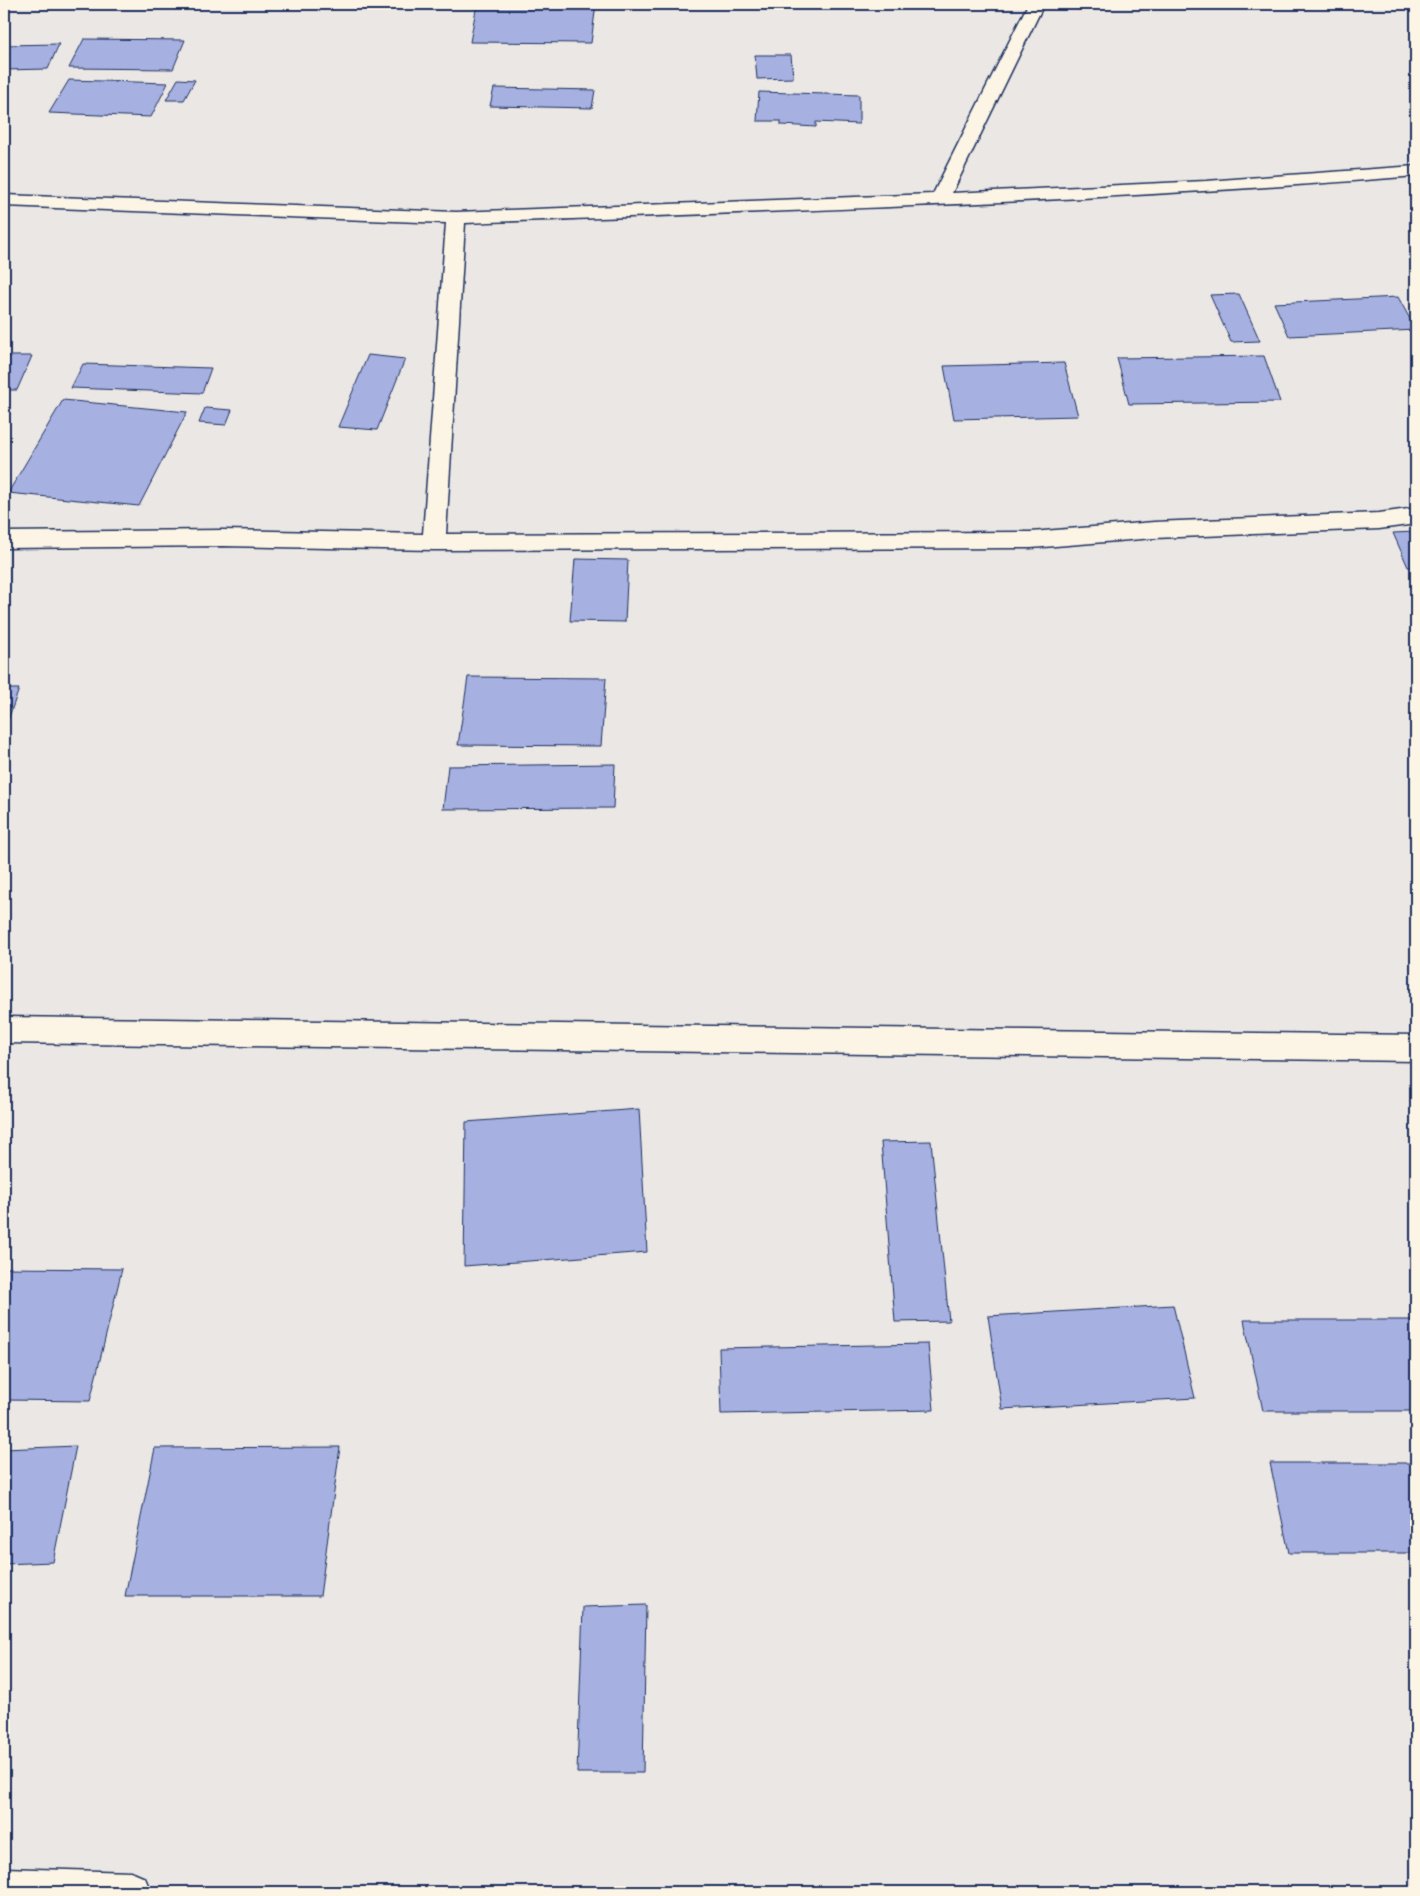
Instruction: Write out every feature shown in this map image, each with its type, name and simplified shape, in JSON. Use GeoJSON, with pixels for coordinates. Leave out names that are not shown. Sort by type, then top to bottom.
{"type":"FeatureCollection","features":[{"type":"Feature","properties":{"kind":"street"},"geometry":{"type":"LineString","coordinates":[[940,199],[1036,4]]}},
{"type":"Feature","properties":{"kind":"street"},"geometry":{"type":"LineString","coordinates":[[4,200],[456,218],[940,199],[1206,186],[1416,171]]}},
{"type":"Feature","properties":{"kind":"street"},"geometry":{"type":"LineString","coordinates":[[434,542],[456,218]]}},
{"type":"Feature","properties":{"kind":"street"},"geometry":{"type":"LineString","coordinates":[[4,540],[223,538],[434,542],[1031,540],[1164,530],[1379,521],[1416,516]]}},
{"type":"Feature","properties":{"kind":"street"},"geometry":{"type":"LineString","coordinates":[[4,1030],[1416,1048]]}},
{"type":"Feature","properties":{"kind":"street"},"geometry":{"type":"LineString","coordinates":[[4,1887],[131,1892]]}},
{"type":"Feature","properties":{"kind":"building"},"geometry":{"type":"Polygon","coordinates":[[[477,4],[596,4],[591,43],[470,42],[477,4]]]}},
{"type":"Feature","properties":{"kind":"building"},"geometry":{"type":"Polygon","coordinates":[[[84,39],[185,40],[173,69],[69,68],[84,39]]]}},
{"type":"Feature","properties":{"kind":"building"},"geometry":{"type":"Polygon","coordinates":[[[59,44],[48,69],[4,70],[4,45],[59,44]]]}},
{"type":"Feature","properties":{"kind":"building"},"geometry":{"type":"Polygon","coordinates":[[[755,55],[791,55],[793,78],[757,79],[755,55]]]}},
{"type":"Feature","properties":{"kind":"building"},"geometry":{"type":"Polygon","coordinates":[[[178,79],[195,80],[184,100],[166,100],[178,79]]]}},
{"type":"Feature","properties":{"kind":"building"},"geometry":{"type":"Polygon","coordinates":[[[69,80],[168,83],[151,117],[49,113],[69,80]]]}},
{"type":"Feature","properties":{"kind":"building"},"geometry":{"type":"Polygon","coordinates":[[[494,88],[595,90],[592,108],[490,106],[494,88]]]}},
{"type":"Feature","properties":{"kind":"building"},"geometry":{"type":"Polygon","coordinates":[[[759,92],[859,95],[859,124],[816,122],[816,127],[781,125],[781,121],[757,121],[759,92]]]}},
{"type":"Feature","properties":{"kind":"building"},"geometry":{"type":"Polygon","coordinates":[[[1239,294],[1260,341],[1231,342],[1210,295],[1239,294]]]}},
{"type":"Feature","properties":{"kind":"building"},"geometry":{"type":"Polygon","coordinates":[[[1398,297],[1416,330],[1289,336],[1274,303],[1398,297]]]}},
{"type":"Feature","properties":{"kind":"building"},"geometry":{"type":"Polygon","coordinates":[[[368,355],[405,359],[377,430],[338,427],[368,355]]]}},
{"type":"Feature","properties":{"kind":"building"},"geometry":{"type":"Polygon","coordinates":[[[4,356],[32,356],[17,390],[4,390],[4,356]]]}},
{"type":"Feature","properties":{"kind":"building"},"geometry":{"type":"Polygon","coordinates":[[[1264,356],[1280,402],[1129,404],[1117,358],[1264,356]]]}},
{"type":"Feature","properties":{"kind":"building"},"geometry":{"type":"Polygon","coordinates":[[[1064,363],[1078,416],[954,419],[944,366],[1064,363]]]}},
{"type":"Feature","properties":{"kind":"building"},"geometry":{"type":"Polygon","coordinates":[[[83,364],[211,368],[202,393],[71,388],[83,364]]]}},
{"type":"Feature","properties":{"kind":"building"},"geometry":{"type":"Polygon","coordinates":[[[63,400],[187,412],[139,506],[8,493],[63,400]]]}},
{"type":"Feature","properties":{"kind":"building"},"geometry":{"type":"Polygon","coordinates":[[[205,408],[232,410],[226,425],[199,423],[205,408]]]}},
{"type":"Feature","properties":{"kind":"building"},"geometry":{"type":"Polygon","coordinates":[[[1416,532],[1416,567],[1408,567],[1393,533],[1416,532]]]}},
{"type":"Feature","properties":{"kind":"building"},"geometry":{"type":"Polygon","coordinates":[[[575,559],[628,560],[625,622],[570,621],[575,559]]]}},
{"type":"Feature","properties":{"kind":"building"},"geometry":{"type":"Polygon","coordinates":[[[468,677],[606,678],[601,746],[458,745],[468,677]]]}},
{"type":"Feature","properties":{"kind":"building"},"geometry":{"type":"Polygon","coordinates":[[[4,689],[19,689],[4,731],[4,689]]]}},
{"type":"Feature","properties":{"kind":"building"},"geometry":{"type":"Polygon","coordinates":[[[615,764],[613,808],[443,809],[448,766],[615,764]]]}},
{"type":"Feature","properties":{"kind":"building"},"geometry":{"type":"Polygon","coordinates":[[[639,1109],[647,1252],[464,1266],[466,1122],[639,1109]]]}},
{"type":"Feature","properties":{"kind":"building"},"geometry":{"type":"Polygon","coordinates":[[[931,1141],[949,1321],[895,1322],[881,1142],[931,1141]]]}},
{"type":"Feature","properties":{"kind":"building"},"geometry":{"type":"Polygon","coordinates":[[[4,1268],[122,1269],[90,1401],[4,1400],[4,1268]]]}},
{"type":"Feature","properties":{"kind":"building"},"geometry":{"type":"Polygon","coordinates":[[[1173,1305],[1195,1398],[1002,1409],[988,1316],[1173,1305]]]}},
{"type":"Feature","properties":{"kind":"building"},"geometry":{"type":"Polygon","coordinates":[[[1244,1320],[1416,1320],[1416,1411],[1263,1411],[1244,1320]]]}},
{"type":"Feature","properties":{"kind":"building"},"geometry":{"type":"Polygon","coordinates":[[[928,1344],[934,1410],[721,1414],[719,1348],[928,1344]]]}},
{"type":"Feature","properties":{"kind":"building"},"geometry":{"type":"Polygon","coordinates":[[[76,1446],[53,1562],[4,1564],[4,1449],[76,1446]]]}},
{"type":"Feature","properties":{"kind":"building"},"geometry":{"type":"Polygon","coordinates":[[[340,1447],[320,1596],[125,1596],[155,1448],[340,1447]]]}},
{"type":"Feature","properties":{"kind":"building"},"geometry":{"type":"Polygon","coordinates":[[[1270,1463],[1416,1463],[1416,1553],[1289,1553],[1270,1463]]]}},
{"type":"Feature","properties":{"kind":"building"},"geometry":{"type":"Polygon","coordinates":[[[646,1605],[643,1773],[577,1773],[583,1607],[646,1605]]]}}]}
